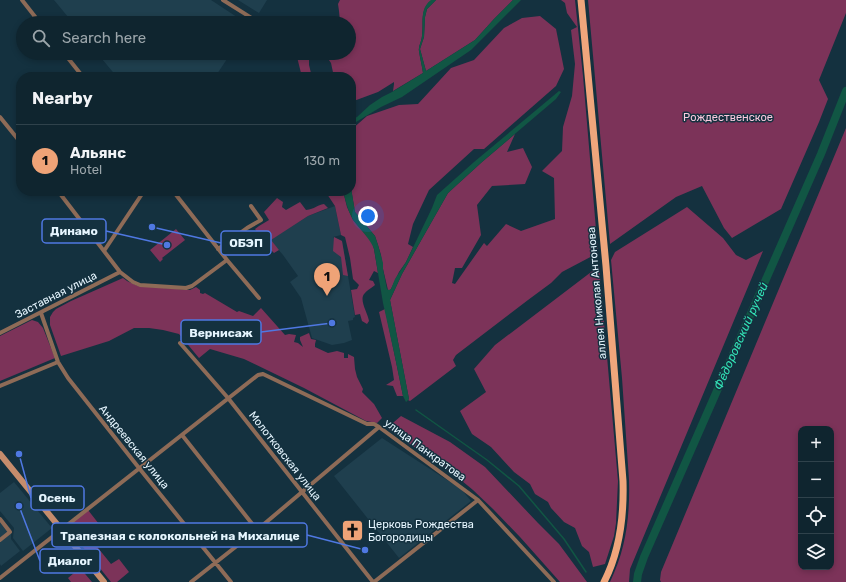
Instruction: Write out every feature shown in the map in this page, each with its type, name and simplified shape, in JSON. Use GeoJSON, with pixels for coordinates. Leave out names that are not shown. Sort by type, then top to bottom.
{"type":"FeatureCollection","features":[{"type":"Feature","properties":{"kind":"main road","name":"аллея Николая Антонова"},"geometry":{"type":"LineString","coordinates":[[581,0],[606,266],[623,481],[623,509],[619,538],[611,566],[604,582]]}},
{"type":"Feature","properties":{"kind":"main road"},"geometry":{"type":"LineString","coordinates":[[0,454],[104,582]]}},
{"type":"Feature","properties":{"kind":"street"},"geometry":{"type":"LineString","coordinates":[[22,0],[35,16]]}},
{"type":"Feature","properties":{"kind":"street"},"geometry":{"type":"LineString","coordinates":[[223,0],[248,16]]}},
{"type":"Feature","properties":{"kind":"street"},"geometry":{"type":"LineString","coordinates":[[70,60],[79,72]]}},
{"type":"Feature","properties":{"kind":"street"},"geometry":{"type":"LineString","coordinates":[[0,117],[16,138]]}},
{"type":"Feature","properties":{"kind":"street"},"geometry":{"type":"LineString","coordinates":[[62,196],[121,273],[133,282],[140,285],[186,288],[196,284],[227,260]]}},
{"type":"Feature","properties":{"kind":"street"},"geometry":{"type":"LineString","coordinates":[[104,250],[141,196]]}},
{"type":"Feature","properties":{"kind":"street"},"geometry":{"type":"LineString","coordinates":[[177,196],[218,249],[259,298]]}},
{"type":"Feature","properties":{"kind":"street"},"geometry":{"type":"LineString","coordinates":[[218,249],[261,220],[251,206]]}},
{"type":"Feature","properties":{"kind":"street","name":"Заставная улица"},"geometry":{"type":"LineString","coordinates":[[0,333],[121,273]]}},
{"type":"Feature","properties":{"kind":"street","name":"Андреевская улица"},"geometry":{"type":"LineString","coordinates":[[41,313],[58,362],[68,378],[232,582]]}},
{"type":"Feature","properties":{"kind":"street","name":"Молотковская улица"},"geometry":{"type":"LineString","coordinates":[[180,343],[228,398],[373,582]]}},
{"type":"Feature","properties":{"kind":"street"},"geometry":{"type":"LineString","coordinates":[[0,386],[58,362]]}},
{"type":"Feature","properties":{"kind":"street","name":"улица Панкратова"},"geometry":{"type":"LineString","coordinates":[[228,398],[258,375],[264,374],[367,424],[374,424],[478,500],[554,582]]}},
{"type":"Feature","properties":{"kind":"street"},"geometry":{"type":"LineString","coordinates":[[0,578],[228,398]]}},
{"type":"Feature","properties":{"kind":"street"},"geometry":{"type":"LineString","coordinates":[[191,582],[257,530],[379,427]]}},
{"type":"Feature","properties":{"kind":"street"},"geometry":{"type":"LineString","coordinates":[[182,435],[257,530]]}},
{"type":"Feature","properties":{"kind":"street"},"geometry":{"type":"LineString","coordinates":[[373,582],[478,500]]}},
{"type":"Feature","properties":{"kind":"street"},"geometry":{"type":"LineString","coordinates":[[0,540],[10,532],[1,518]]}},
{"type":"Feature","properties":{"kind":"shaded area"},"geometry":{"type":"Polygon","coordinates":[[[54,0],[211,0],[235,16],[67,16],[54,0]]]}},
{"type":"Feature","properties":{"kind":"shaded area"},"geometry":{"type":"Polygon","coordinates":[[[238,0],[267,0],[259,13],[238,0]]]}},
{"type":"Feature","properties":{"kind":"shaded area"},"geometry":{"type":"Polygon","coordinates":[[[431,0],[436,0],[427,9],[424,37],[420,49],[426,71],[475,40],[513,0],[521,0],[471,50],[402,97],[381,107],[356,122],[356,118],[370,105],[423,73],[419,47],[422,38],[423,12],[431,0]]]}},
{"type":"Feature","properties":{"kind":"shaded area"},"geometry":{"type":"Polygon","coordinates":[[[103,60],[226,60],[218,72],[113,72],[103,60]]]}},
{"type":"Feature","properties":{"kind":"shaded area"},"geometry":{"type":"Polygon","coordinates":[[[559,91],[561,92],[556,99],[448,193],[402,274],[390,300],[409,399],[406,402],[403,396],[383,303],[374,249],[368,238],[352,218],[344,196],[352,196],[355,212],[375,236],[383,263],[387,289],[389,290],[406,262],[437,195],[559,91]]]}},
{"type":"Feature","properties":{"kind":"shaded area"},"geometry":{"type":"Polygon","coordinates":[[[335,206],[341,235],[333,237],[342,241],[355,317],[353,320],[348,321],[352,340],[332,345],[312,338],[301,298],[290,282],[298,276],[270,240],[308,216],[335,206]]]}},
{"type":"Feature","properties":{"kind":"shaded area"},"geometry":{"type":"Polygon","coordinates":[[[382,438],[461,489],[471,501],[399,558],[334,476],[382,438]]]}},
{"type":"Feature","properties":{"kind":"shaded area"},"geometry":{"type":"Polygon","coordinates":[[[14,482],[52,528],[23,551],[13,538],[14,528],[0,511],[0,493],[14,482]]]}},
{"type":"Feature","properties":{"kind":"shaded area"},"geometry":{"type":"Polygon","coordinates":[[[0,517],[11,529],[11,539],[20,551],[1,566],[0,564],[0,517]]]}},
{"type":"Feature","properties":{"kind":"green space"},"geometry":{"type":"Polygon","coordinates":[[[340,0],[432,0],[425,8],[422,38],[419,47],[423,73],[393,91],[394,82],[378,92],[356,100],[356,72],[333,72],[329,60],[356,60],[356,16],[339,16],[338,4],[340,0]]]}},
{"type":"Feature","properties":{"kind":"green space"},"geometry":{"type":"Polygon","coordinates":[[[436,0],[513,0],[475,40],[426,71],[420,49],[424,37],[427,9],[436,0]]]}},
{"type":"Feature","properties":{"kind":"green space"},"geometry":{"type":"Polygon","coordinates":[[[561,0],[575,0],[598,253],[562,272],[551,283],[456,355],[453,360],[456,366],[410,401],[408,400],[390,300],[402,274],[448,193],[515,134],[507,152],[523,148],[532,167],[525,184],[492,186],[477,205],[481,235],[462,268],[455,268],[452,283],[455,284],[484,243],[487,246],[506,224],[521,231],[555,219],[554,178],[542,171],[562,151],[563,127],[572,96],[575,64],[571,30],[577,27],[567,13],[565,3],[561,0]]]}},
{"type":"Feature","properties":{"kind":"green space","name":"Рождественское"},"geometry":{"type":"Polygon","coordinates":[[[588,0],[846,0],[846,13],[819,80],[828,99],[781,209],[732,238],[724,228],[702,186],[676,197],[610,244],[588,0]]]}},
{"type":"Feature","properties":{"kind":"green space"},"geometry":{"type":"Polygon","coordinates":[[[540,16],[556,29],[564,69],[556,86],[484,149],[474,149],[429,190],[413,224],[408,244],[413,247],[389,291],[375,236],[355,212],[352,196],[356,196],[356,126],[367,116],[399,105],[418,104],[451,68],[474,60],[504,28],[522,18],[540,16]]]}},
{"type":"Feature","properties":{"kind":"green space"},"geometry":{"type":"Polygon","coordinates":[[[298,60],[309,60],[311,72],[301,72],[298,60]]]}},
{"type":"Feature","properties":{"kind":"green space"},"geometry":{"type":"Polygon","coordinates":[[[846,128],[846,582],[661,582],[661,572],[846,128]]]}},
{"type":"Feature","properties":{"kind":"green space"},"geometry":{"type":"Polygon","coordinates":[[[328,196],[344,196],[353,220],[372,242],[374,249],[378,273],[374,271],[369,280],[373,281],[375,285],[363,296],[363,302],[369,321],[367,324],[362,321],[360,314],[355,315],[351,290],[357,289],[359,285],[353,279],[345,237],[341,235],[335,206],[328,196]]]}},
{"type":"Feature","properties":{"kind":"green space"},"geometry":{"type":"Polygon","coordinates":[[[277,198],[283,202],[282,207],[286,210],[300,202],[306,210],[324,204],[328,208],[308,216],[271,240],[279,250],[274,253],[265,244],[255,229],[269,220],[264,212],[277,198]]]}},
{"type":"Feature","properties":{"kind":"green space"},"geometry":{"type":"Polygon","coordinates":[[[687,207],[723,238],[736,255],[746,260],[763,251],[630,569],[629,582],[610,582],[620,557],[626,532],[629,507],[629,480],[622,378],[611,260],[615,252],[687,207]]]}},
{"type":"Feature","properties":{"kind":"green space"},"geometry":{"type":"Polygon","coordinates":[[[176,229],[185,240],[162,258],[163,259],[160,262],[150,250],[176,229]]]}},
{"type":"Feature","properties":{"kind":"green space"},"geometry":{"type":"Polygon","coordinates":[[[334,237],[342,241],[348,276],[343,275],[341,257],[333,251],[334,237]]]}},
{"type":"Feature","properties":{"kind":"green space"},"geometry":{"type":"Polygon","coordinates":[[[599,266],[618,481],[614,536],[605,564],[593,567],[589,552],[582,546],[575,528],[564,522],[551,508],[548,502],[535,494],[530,484],[514,472],[491,447],[472,434],[460,411],[486,392],[474,369],[495,345],[599,266]]]}},
{"type":"Feature","properties":{"kind":"green space"},"geometry":{"type":"Polygon","coordinates":[[[123,278],[138,286],[190,290],[196,287],[200,290],[200,293],[205,293],[237,312],[239,311],[253,316],[261,308],[285,335],[296,335],[294,342],[303,347],[300,337],[309,333],[311,339],[316,340],[315,347],[328,353],[337,351],[344,353],[344,358],[348,358],[348,354],[354,357],[355,369],[363,389],[362,392],[374,404],[382,418],[377,423],[366,421],[304,388],[244,359],[210,349],[199,358],[179,334],[163,330],[134,328],[109,341],[61,356],[50,325],[50,317],[53,312],[71,301],[123,278]]]}},
{"type":"Feature","properties":{"kind":"green space"},"geometry":{"type":"Polygon","coordinates":[[[385,309],[403,396],[397,396],[393,386],[386,385],[394,380],[379,312],[385,309]]]}},
{"type":"Feature","properties":{"kind":"green space"},"geometry":{"type":"Polygon","coordinates":[[[32,320],[38,322],[43,328],[55,358],[0,381],[0,336],[32,320]]]}},
{"type":"Feature","properties":{"kind":"green space"},"geometry":{"type":"Polygon","coordinates":[[[401,416],[450,442],[485,467],[559,544],[587,582],[560,582],[520,537],[473,490],[456,476],[387,428],[401,416]]]}},
{"type":"Feature","properties":{"kind":"green space"},"geometry":{"type":"Polygon","coordinates":[[[88,510],[106,533],[94,543],[111,564],[119,559],[129,572],[117,582],[111,582],[67,527],[88,510]]]}},
{"type":"Feature","properties":{"kind":"green space"},"geometry":{"type":"Polygon","coordinates":[[[80,568],[92,582],[71,582],[68,578],[80,568]]]}},
{"type":"Feature","properties":{"kind":"waterway","name":"Фёдоровский ручей"},"geometry":{"type":"LineString","coordinates":[[637,582],[644,557],[821,154],[846,91]]}},
{"type":"Feature","properties":{"kind":"waterway"},"geometry":{"type":"LineString","coordinates":[[416,410],[487,460],[519,486],[564,539],[586,572]]}},
{"type":"Feature","properties":{"kind":"place","name":"ОБЭП"},"geometry":{"type":"Point","coordinates":[152,227]}},
{"type":"Feature","properties":{"kind":"place","name":"Динамо"},"geometry":{"type":"Point","coordinates":[167,245]}},
{"type":"Feature","properties":{"kind":"place","name":"Альянс"},"geometry":{"type":"Point","coordinates":[327,296]}},
{"type":"Feature","properties":{"kind":"place","name":"Вернисаж"},"geometry":{"type":"Point","coordinates":[332,323]}},
{"type":"Feature","properties":{"kind":"place","name":"Осень"},"geometry":{"type":"Point","coordinates":[19,454]}},
{"type":"Feature","properties":{"kind":"place","name":"Диалог"},"geometry":{"type":"Point","coordinates":[19,506]}},
{"type":"Feature","properties":{"kind":"place","name":"Церковь Рождества Богородицы"},"geometry":{"type":"Point","coordinates":[353,530]}},
{"type":"Feature","properties":{"kind":"place","name":"Трапезная с колокольней на Михалице"},"geometry":{"type":"Point","coordinates":[365,550]}}]}
